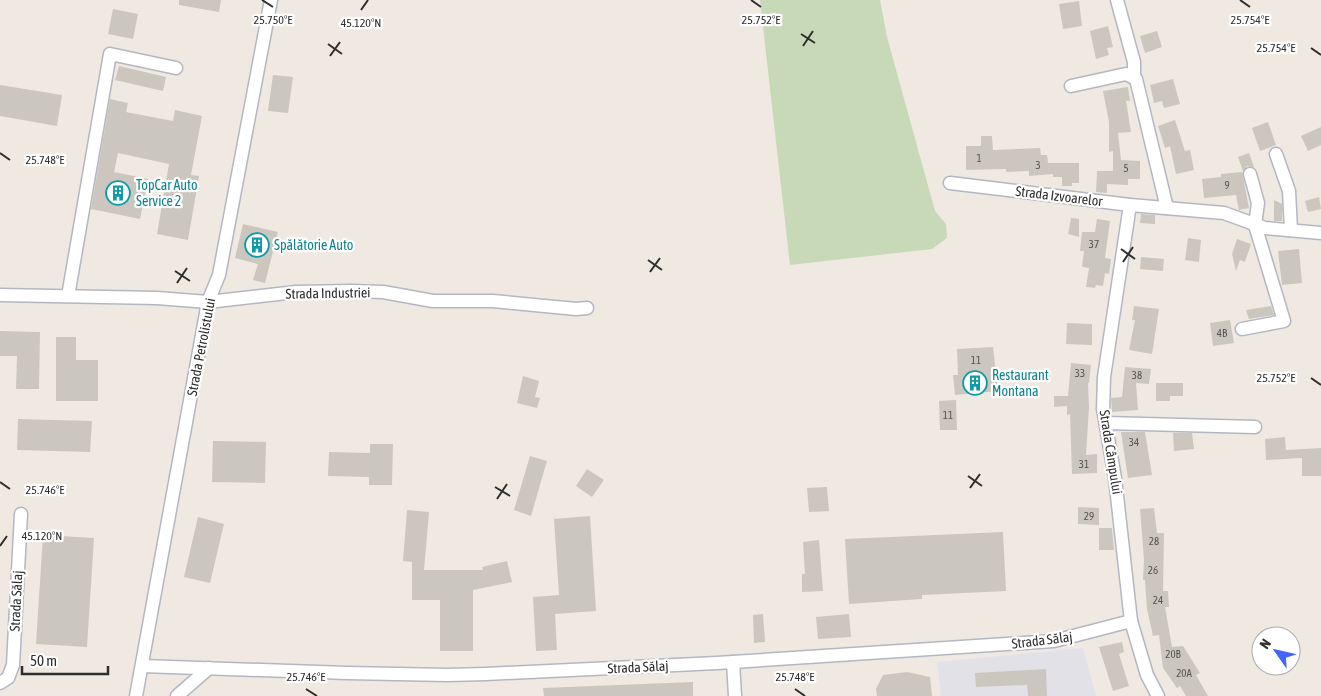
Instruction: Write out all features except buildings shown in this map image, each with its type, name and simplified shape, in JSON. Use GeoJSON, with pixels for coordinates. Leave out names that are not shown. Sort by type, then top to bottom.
{"type":"FeatureCollection","features":[{"type":"Feature","properties":{"kind":"street","name":"Strada Petrolistului"},"geometry":{"type":"LineString","coordinates":[[136,696],[208,302],[219,275],[271,0]]}},
{"type":"Feature","properties":{"kind":"street"},"geometry":{"type":"LineString","coordinates":[[1117,0],[1134,62],[1134,76],[1138,83],[1167,208]]}},
{"type":"Feature","properties":{"kind":"street"},"geometry":{"type":"LineString","coordinates":[[68,296],[110,54],[176,68]]}},
{"type":"Feature","properties":{"kind":"street"},"geometry":{"type":"LineString","coordinates":[[1072,86],[1126,74],[1134,76]]}},
{"type":"Feature","properties":{"kind":"street"},"geometry":{"type":"LineString","coordinates":[[1276,154],[1289,192],[1291,230]]}},
{"type":"Feature","properties":{"kind":"street"},"geometry":{"type":"LineString","coordinates":[[1242,329],[1284,320],[1255,225],[1258,203],[1250,174]]}},
{"type":"Feature","properties":{"kind":"street","name":"Strada Izvoarelor"},"geometry":{"type":"LineString","coordinates":[[950,182],[1130,204],[1224,213],[1265,228],[1321,233]]}},
{"type":"Feature","properties":{"kind":"street","name":"Strada Câmpului"},"geometry":{"type":"LineString","coordinates":[[1130,204],[1104,377],[1103,409],[1115,478],[1130,621],[1148,674],[1158,696]]}},
{"type":"Feature","properties":{"kind":"street","name":"Strada Industriei"},"geometry":{"type":"LineString","coordinates":[[0,294],[157,298],[208,302],[296,292],[352,291],[383,292],[433,301],[461,300],[576,309],[587,308]]}},
{"type":"Feature","properties":{"kind":"street"},"geometry":{"type":"LineString","coordinates":[[1106,423],[1255,427]]}},
{"type":"Feature","properties":{"kind":"street","name":"Strada Sălaj"},"geometry":{"type":"LineString","coordinates":[[0,683],[8,678],[12,665],[21,514]]}},
{"type":"Feature","properties":{"kind":"street","name":"Strada Sălaj"},"geometry":{"type":"LineString","coordinates":[[142,666],[447,675],[733,662],[1054,641],[1130,621]]}},
{"type":"Feature","properties":{"kind":"street"},"geometry":{"type":"LineString","coordinates":[[733,662],[735,696]]}},
{"type":"Feature","properties":{"kind":"street"},"geometry":{"type":"LineString","coordinates":[[177,696],[209,668]]}},
{"type":"Feature","properties":{"kind":"shaded area"},"geometry":{"type":"Polygon","coordinates":[[[1083,648],[1096,696],[941,696],[937,662],[1083,648]]]}},
{"type":"Feature","properties":{"kind":"green space"},"geometry":{"type":"Polygon","coordinates":[[[760,0],[880,0],[887,37],[935,211],[946,224],[947,238],[932,249],[790,265],[760,0]]]}},
{"type":"Feature","properties":{"kind":"place","name":"TopCar Auto Service 2"},"geometry":{"type":"Point","coordinates":[118,193]}},
{"type":"Feature","properties":{"kind":"place","name":"Spălătorie Auto"},"geometry":{"type":"Point","coordinates":[257,245]}},
{"type":"Feature","properties":{"kind":"place","name":"Restaurant Montana"},"geometry":{"type":"Point","coordinates":[975,383]}}]}
